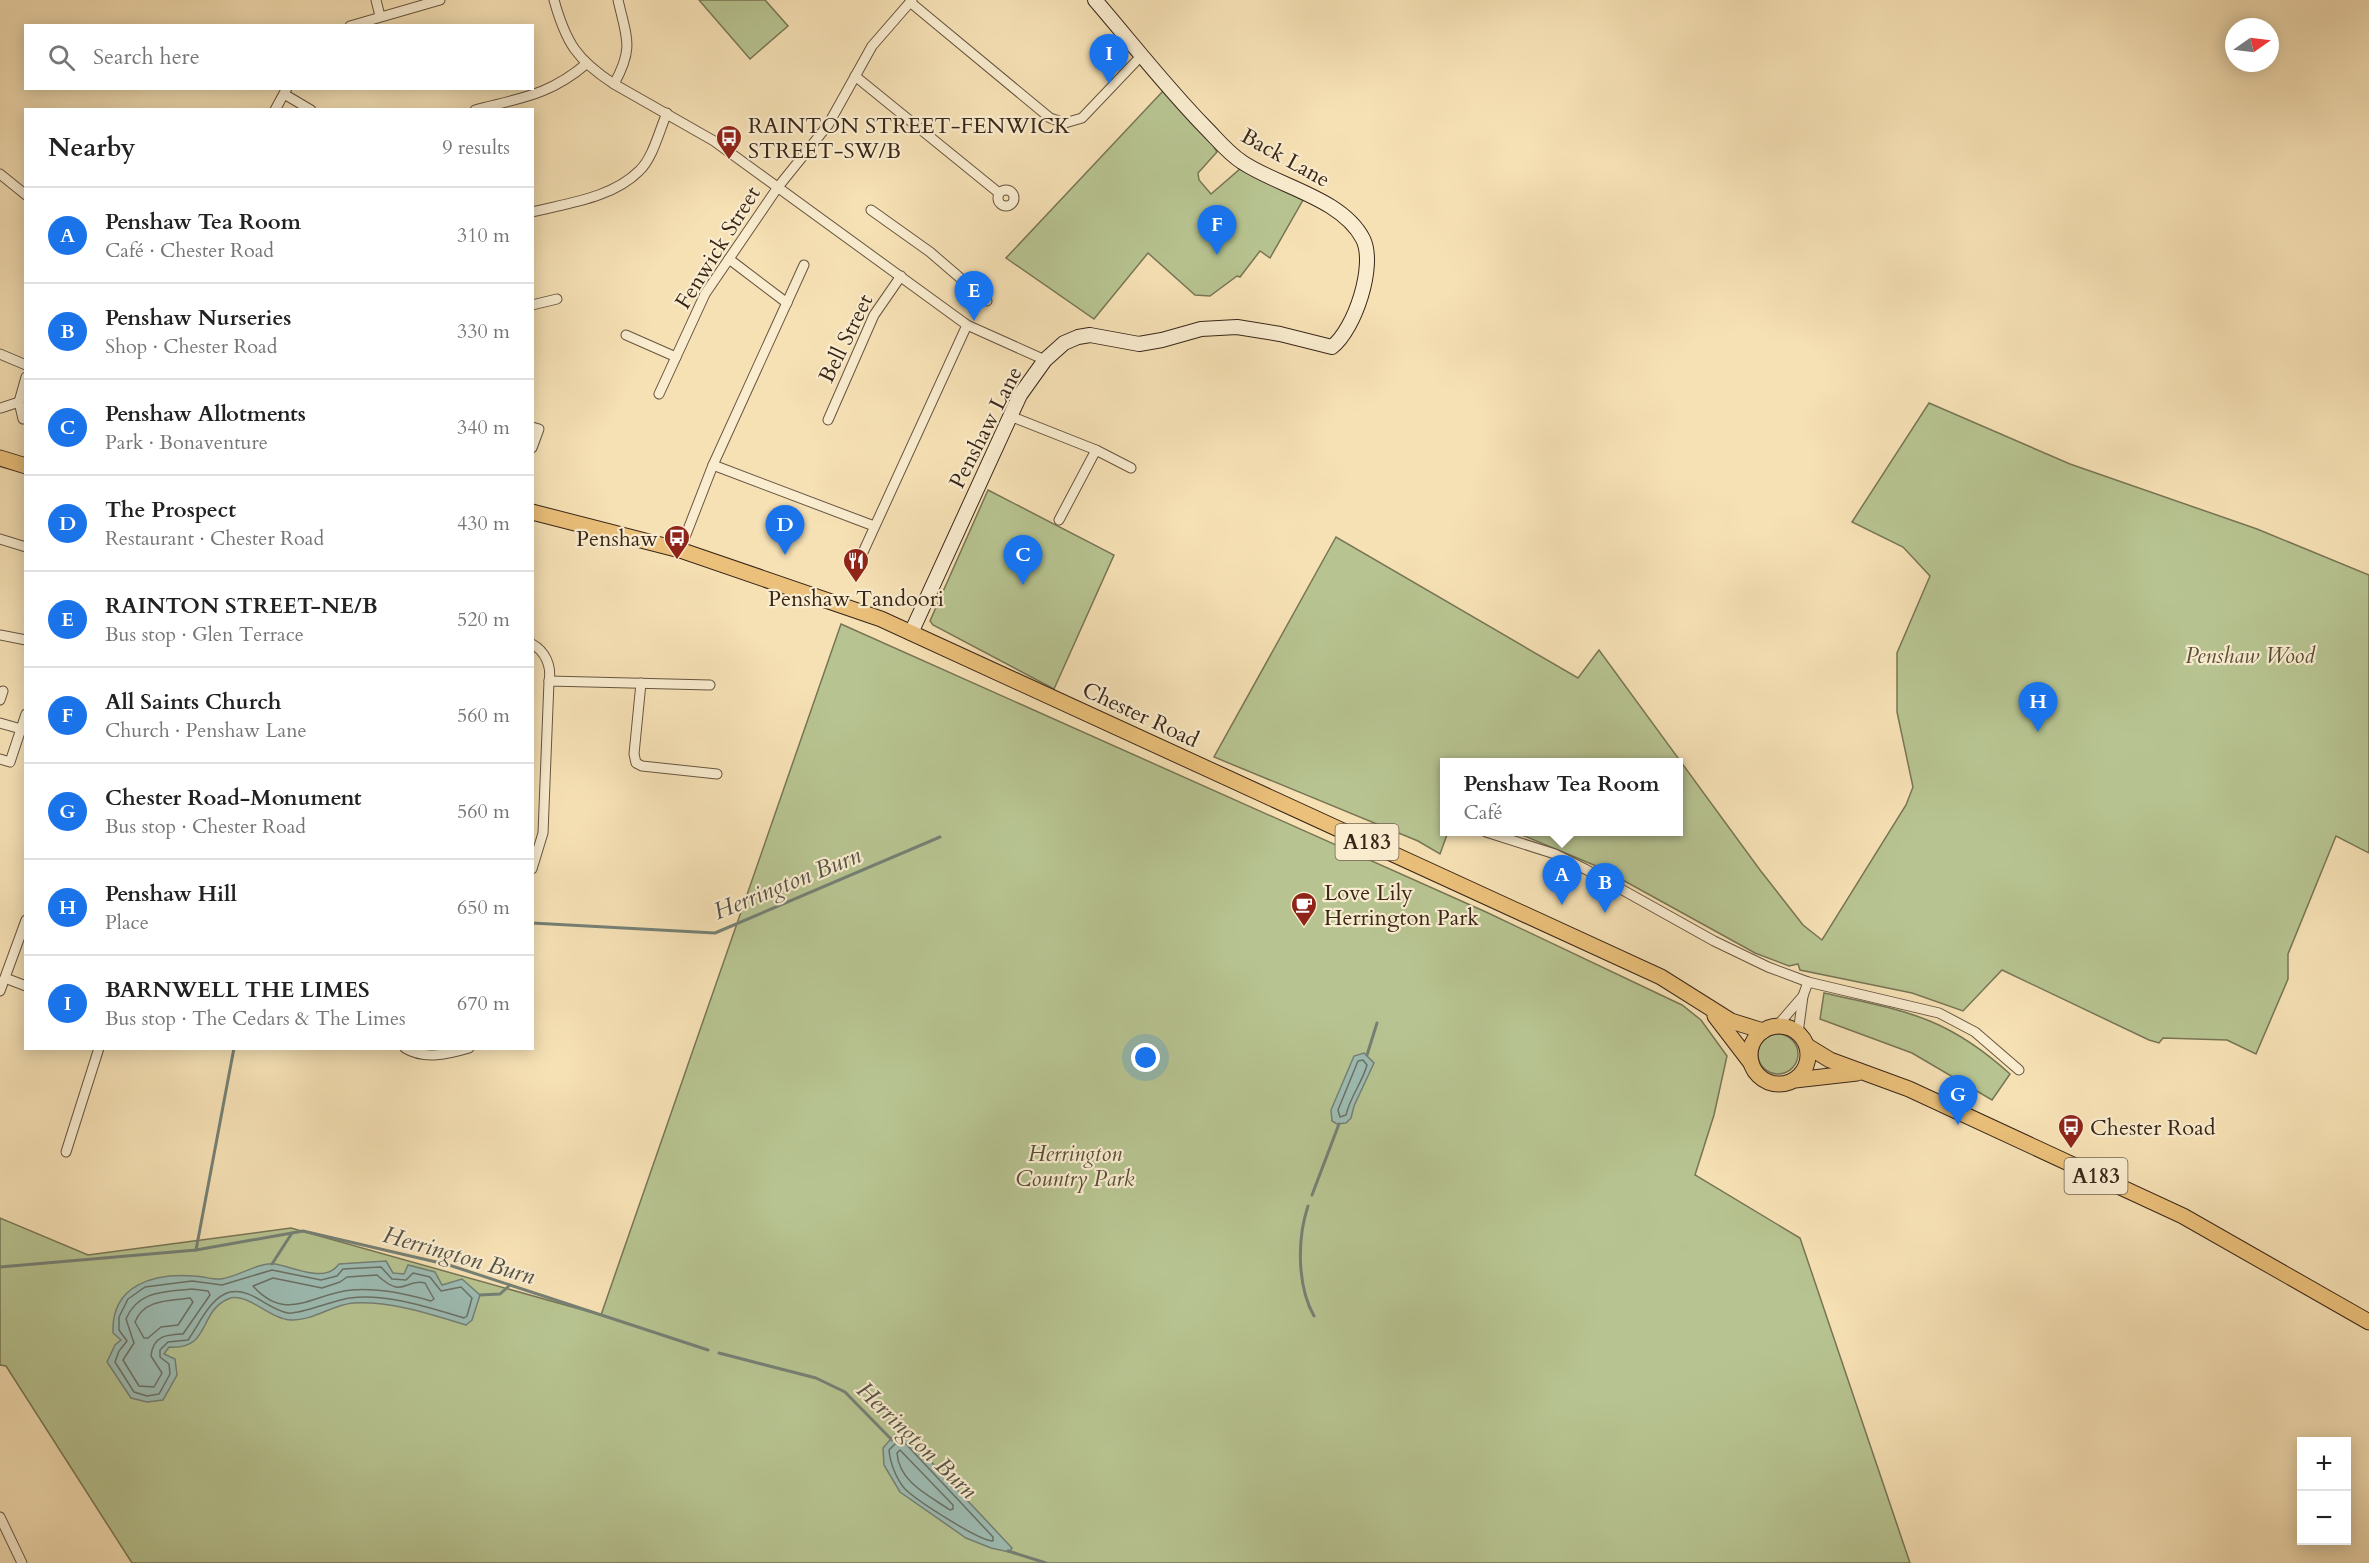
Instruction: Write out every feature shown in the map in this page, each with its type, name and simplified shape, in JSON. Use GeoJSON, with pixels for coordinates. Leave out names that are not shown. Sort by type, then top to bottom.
{"type":"FeatureCollection","features":[{"type":"Feature","properties":{"kind":"main road"},"geometry":{"type":"LineString","coordinates":[[0,458],[24,465]]}},
{"type":"Feature","properties":{"kind":"main road","name":"Chester Road"},"geometry":{"type":"LineString","coordinates":[[534,513],[680,550],[881,619],[1661,977],[1709,1009],[1741,1025],[1770,1028]]}},
{"type":"Feature","properties":{"kind":"main road","name":"Chester Road"},"geometry":{"type":"LineString","coordinates":[[1709,1009],[1751,1063]]}},
{"type":"Feature","properties":{"kind":"main road"},"geometry":{"type":"LineString","coordinates":[[1788,1027],[1798,1033],[1807,1046],[1808,1063],[1802,1074],[1793,1081],[1780,1084],[1766,1081],[1758,1076],[1751,1063],[1752,1043],[1770,1028],[1788,1027]]}},
{"type":"Feature","properties":{"kind":"main road","name":"A183"},"geometry":{"type":"LineString","coordinates":[[1807,1046],[1830,1060],[1909,1089],[2183,1216],[2369,1323]]}},
{"type":"Feature","properties":{"kind":"main road","name":"A183"},"geometry":{"type":"LineString","coordinates":[[1793,1081],[1860,1072]]}},
{"type":"Feature","properties":{"kind":"street"},"geometry":{"type":"LineString","coordinates":[[376,0],[380,16]]}},
{"type":"Feature","properties":{"kind":"street"},"geometry":{"type":"LineString","coordinates":[[356,24],[440,0]]}},
{"type":"Feature","properties":{"kind":"street"},"geometry":{"type":"LineString","coordinates":[[554,0],[566,39],[586,64],[614,84],[714,141],[967,325],[1045,360]]}},
{"type":"Feature","properties":{"kind":"street"},"geometry":{"type":"LineString","coordinates":[[614,84],[627,60],[628,49],[618,0]]}},
{"type":"Feature","properties":{"kind":"street","name":"Back Lane"},"geometry":{"type":"LineString","coordinates":[[1095,0],[1186,108],[1241,162],[1329,205],[1343,216],[1362,238],[1368,261],[1365,278],[1353,317],[1339,342]]}},
{"type":"Feature","properties":{"kind":"street"},"geometry":{"type":"LineString","coordinates":[[911,1],[1050,118],[1065,123],[1082,118],[1142,55]]}},
{"type":"Feature","properties":{"kind":"street","name":"Fenwick Street"},"geometry":{"type":"LineString","coordinates":[[659,394],[705,294],[778,187],[828,125],[872,46],[911,1]]}},
{"type":"Feature","properties":{"kind":"street"},"geometry":{"type":"LineString","coordinates":[[483,108],[547,91],[566,81],[586,64]]}},
{"type":"Feature","properties":{"kind":"street"},"geometry":{"type":"LineString","coordinates":[[855,76],[999,193]]}},
{"type":"Feature","properties":{"kind":"street"},"geometry":{"type":"LineString","coordinates":[[276,108],[285,91],[308,108]]}},
{"type":"Feature","properties":{"kind":"street"},"geometry":{"type":"LineString","coordinates":[[534,211],[599,195],[632,177],[640,170],[649,154],[667,113]]}},
{"type":"Feature","properties":{"kind":"street"},"geometry":{"type":"LineString","coordinates":[[0,174],[24,193]]}},
{"type":"Feature","properties":{"kind":"street"},"geometry":{"type":"LineString","coordinates":[[871,210],[930,252],[987,301]]}},
{"type":"Feature","properties":{"kind":"street"},"geometry":{"type":"LineString","coordinates":[[729,259],[787,303]]}},
{"type":"Feature","properties":{"kind":"street"},"geometry":{"type":"LineString","coordinates":[[680,550],[713,465],[804,266]]}},
{"type":"Feature","properties":{"kind":"street","name":"Bell Street"},"geometry":{"type":"LineString","coordinates":[[828,420],[874,315],[901,276]]}},
{"type":"Feature","properties":{"kind":"street"},"geometry":{"type":"LineString","coordinates":[[534,305],[557,299]]}},
{"type":"Feature","properties":{"kind":"street"},"geometry":{"type":"LineString","coordinates":[[859,561],[967,325]]}},
{"type":"Feature","properties":{"kind":"street","name":"Penshaw Lane"},"geometry":{"type":"LineString","coordinates":[[911,633],[1020,395],[1045,360],[1064,343],[1090,335],[1145,343],[1216,327],[1280,334],[1327,347],[1332,347],[1339,342]]}},
{"type":"Feature","properties":{"kind":"street"},"geometry":{"type":"LineString","coordinates":[[626,334],[676,357]]}},
{"type":"Feature","properties":{"kind":"street"},"geometry":{"type":"LineString","coordinates":[[0,354],[24,364]]}},
{"type":"Feature","properties":{"kind":"street"},"geometry":{"type":"LineString","coordinates":[[23,419],[19,402],[24,384]]}},
{"type":"Feature","properties":{"kind":"street"},"geometry":{"type":"LineString","coordinates":[[1,408],[19,402]]}},
{"type":"Feature","properties":{"kind":"street"},"geometry":{"type":"LineString","coordinates":[[1010,416],[1096,450],[1131,468]]}},
{"type":"Feature","properties":{"kind":"street"},"geometry":{"type":"LineString","coordinates":[[1059,520],[1096,450]]}},
{"type":"Feature","properties":{"kind":"street"},"geometry":{"type":"LineString","coordinates":[[713,465],[874,526]]}},
{"type":"Feature","properties":{"kind":"street"},"geometry":{"type":"LineString","coordinates":[[0,539],[24,547]]}},
{"type":"Feature","properties":{"kind":"street"},"geometry":{"type":"LineString","coordinates":[[0,635],[24,640]]}},
{"type":"Feature","properties":{"kind":"street"},"geometry":{"type":"LineString","coordinates":[[534,645],[542,649],[551,672],[544,762],[543,833],[534,862]]}},
{"type":"Feature","properties":{"kind":"street"},"geometry":{"type":"LineString","coordinates":[[549,681],[710,685]]}},
{"type":"Feature","properties":{"kind":"street"},"geometry":{"type":"LineString","coordinates":[[641,683],[634,754],[636,763],[642,766],[717,774]]}},
{"type":"Feature","properties":{"kind":"street"},"geometry":{"type":"LineString","coordinates":[[0,759],[10,762],[24,720]]}},
{"type":"Feature","properties":{"kind":"street"},"geometry":{"type":"LineString","coordinates":[[0,723],[21,729]]}},
{"type":"Feature","properties":{"kind":"street"},"geometry":{"type":"LineString","coordinates":[[534,761],[544,762]]}},
{"type":"Feature","properties":{"kind":"street"},"geometry":{"type":"LineString","coordinates":[[534,831],[543,833]]}},
{"type":"Feature","properties":{"kind":"street"},"geometry":{"type":"LineString","coordinates":[[1501,836],[1555,854],[1612,882],[1740,955],[1808,982],[1939,1013],[1982,1036],[2019,1070]]}},
{"type":"Feature","properties":{"kind":"street"},"geometry":{"type":"LineString","coordinates":[[0,991],[24,926]]}},
{"type":"Feature","properties":{"kind":"street"},"geometry":{"type":"LineString","coordinates":[[5,978],[24,985]]}},
{"type":"Feature","properties":{"kind":"street"},"geometry":{"type":"LineString","coordinates":[[1798,1033],[1803,996],[1808,982]]}},
{"type":"Feature","properties":{"kind":"street"},"geometry":{"type":"LineString","coordinates":[[1770,1028],[1803,996]]}},
{"type":"Feature","properties":{"kind":"street"},"geometry":{"type":"LineString","coordinates":[[66,1152],[98,1050]]}},
{"type":"Feature","properties":{"kind":"street"},"geometry":{"type":"LineString","coordinates":[[408,1050],[414,1054],[446,1055],[462,1050]]}},
{"type":"Feature","properties":{"kind":"street"},"geometry":{"type":"LineString","coordinates":[[0,1517],[22,1563]]}},
{"type":"Feature","properties":{"kind":"green space"},"geometry":{"type":"Polygon","coordinates":[[[699,0],[765,0],[788,26],[750,59],[699,0]]]}},
{"type":"Feature","properties":{"kind":"green space"},"geometry":{"type":"Polygon","coordinates":[[[1163,91],[1206,133],[1217,152],[1198,173],[1199,180],[1211,194],[1240,169],[1303,200],[1270,258],[1260,251],[1240,277],[1237,276],[1210,296],[1195,295],[1148,253],[1094,319],[1006,258],[1163,91]]]}},
{"type":"Feature","properties":{"kind":"green space","name":"Penshaw Wood"},"geometry":{"type":"Polygon","coordinates":[[[1929,403],[2070,464],[2257,529],[2369,575],[2369,853],[2336,836],[2288,954],[2288,979],[2256,1054],[2227,1040],[2163,1038],[2159,1043],[2149,1040],[2002,970],[1963,1011],[1912,993],[1800,970],[1798,964],[1789,966],[1755,953],[1601,868],[1525,836],[1683,836],[1683,765],[1803,925],[1822,940],[1906,805],[1913,787],[1897,712],[1897,653],[1930,576],[1903,547],[1852,522],[1929,403]]]}},
{"type":"Feature","properties":{"kind":"green space"},"geometry":{"type":"Polygon","coordinates":[[[988,490],[1114,555],[1054,689],[933,625],[930,621],[988,490]]]}},
{"type":"Feature","properties":{"kind":"green space"},"geometry":{"type":"Polygon","coordinates":[[[1336,537],[1578,678],[1599,650],[1678,758],[1440,758],[1440,836],[1447,836],[1440,854],[1418,841],[1214,757],[1336,537]]]}},
{"type":"Feature","properties":{"kind":"green space","name":"Herrington Country Park"},"geometry":{"type":"Polygon","coordinates":[[[841,624],[1486,912],[1682,1005],[1701,1020],[1727,1056],[1714,1115],[1695,1175],[1800,1238],[1910,1563],[132,1563],[6,1366],[0,1365],[0,1218],[88,1255],[291,1228],[601,1315],[841,624]]]}},
{"type":"Feature","properties":{"kind":"green space"},"geometry":{"type":"Polygon","coordinates":[[[1824,993],[1923,1018],[1965,1039],[2010,1074],[1992,1100],[1912,1053],[1820,1019],[1824,993]]]}},
{"type":"Feature","properties":{"kind":"green space"},"geometry":{"type":"Polygon","coordinates":[[[1778,1034],[1792,1040],[1798,1054],[1792,1068],[1778,1074],[1764,1068],[1758,1054],[1764,1040],[1778,1034]]]}},
{"type":"Feature","properties":{"kind":"water"},"geometry":{"type":"Polygon","coordinates":[[[1364,1053],[1374,1063],[1354,1106],[1351,1118],[1346,1123],[1337,1124],[1332,1121],[1331,1110],[1354,1056],[1364,1053]]]}},
{"type":"Feature","properties":{"kind":"water"},"geometry":{"type":"Polygon","coordinates":[[[386,1261],[393,1273],[404,1274],[408,1265],[435,1272],[442,1285],[462,1279],[480,1295],[472,1320],[466,1325],[410,1309],[382,1304],[353,1303],[307,1318],[291,1320],[275,1315],[243,1299],[235,1298],[228,1299],[212,1312],[192,1343],[169,1347],[164,1354],[175,1359],[177,1375],[163,1400],[147,1402],[131,1398],[107,1362],[115,1345],[121,1340],[113,1333],[114,1317],[119,1303],[137,1285],[150,1280],[179,1276],[221,1279],[268,1264],[318,1274],[333,1270],[339,1264],[386,1261]]]}},
{"type":"Feature","properties":{"kind":"water"},"geometry":{"type":"Polygon","coordinates":[[[896,1433],[908,1437],[1012,1548],[1009,1552],[966,1538],[900,1492],[884,1465],[883,1448],[896,1433]]]}},
{"type":"Feature","properties":{"kind":"waterway","name":"Herrington Burn"},"geometry":{"type":"LineString","coordinates":[[534,923],[715,933],[940,837]]}},
{"type":"Feature","properties":{"kind":"waterway"},"geometry":{"type":"LineString","coordinates":[[1367,1055],[1377,1023]]}},
{"type":"Feature","properties":{"kind":"waterway","name":"Herrington Burn"},"geometry":{"type":"LineString","coordinates":[[0,1267],[196,1250],[234,1050]]}},
{"type":"Feature","properties":{"kind":"waterway"},"geometry":{"type":"LineString","coordinates":[[1312,1195],[1339,1124]]}},
{"type":"Feature","properties":{"kind":"waterway"},"geometry":{"type":"LineString","coordinates":[[1308,1206],[1304,1219],[1300,1262],[1304,1291],[1314,1316]]}},
{"type":"Feature","properties":{"kind":"waterway","name":"Herrington Burn"},"geometry":{"type":"LineString","coordinates":[[196,1250],[303,1231],[449,1265],[708,1350]]}},
{"type":"Feature","properties":{"kind":"waterway"},"geometry":{"type":"LineString","coordinates":[[272,1264],[292,1233]]}},
{"type":"Feature","properties":{"kind":"waterway"},"geometry":{"type":"LineString","coordinates":[[480,1295],[500,1294],[510,1285]]}},
{"type":"Feature","properties":{"kind":"waterway","name":"Herrington Burn"},"geometry":{"type":"LineString","coordinates":[[719,1353],[816,1378],[845,1392],[892,1440]]}},
{"type":"Feature","properties":{"kind":"waterway","name":"Herrington Burn"},"geometry":{"type":"LineString","coordinates":[[1008,1551],[1046,1563]]}},
{"type":"Feature","properties":{"kind":"place","name":"BARNWELL THE LIMES"},"geometry":{"type":"Point","coordinates":[1109,84]}},
{"type":"Feature","properties":{"kind":"place","name":"RAINTON STREET-FENWICK STREET-SW/B"},"geometry":{"type":"Point","coordinates":[729,161]}},
{"type":"Feature","properties":{"kind":"place","name":"All Saints Church"},"geometry":{"type":"Point","coordinates":[1217,255]}},
{"type":"Feature","properties":{"kind":"place","name":"RAINTON STREET-NE/B"},"geometry":{"type":"Point","coordinates":[974,321]}},
{"type":"Feature","properties":{"kind":"place","name":"The Prospect"},"geometry":{"type":"Point","coordinates":[785,555]}},
{"type":"Feature","properties":{"kind":"place","name":"Penshaw"},"geometry":{"type":"Point","coordinates":[677,561]}},
{"type":"Feature","properties":{"kind":"place","name":"Penshaw Tandoori"},"geometry":{"type":"Point","coordinates":[856,584]}},
{"type":"Feature","properties":{"kind":"place","name":"Penshaw Allotments"},"geometry":{"type":"Point","coordinates":[1023,585]}},
{"type":"Feature","properties":{"kind":"place","name":"Penshaw Hill"},"geometry":{"type":"Point","coordinates":[2038,732]}},
{"type":"Feature","properties":{"kind":"place","name":"Penshaw Tea Room"},"geometry":{"type":"Point","coordinates":[1562,905]}},
{"type":"Feature","properties":{"kind":"place","name":"Penshaw Nurseries"},"geometry":{"type":"Point","coordinates":[1605,913]}},
{"type":"Feature","properties":{"kind":"place","name":"Love Lily Herrington Park"},"geometry":{"type":"Point","coordinates":[1304,928]}},
{"type":"Feature","properties":{"kind":"place","name":"Chester Road-Monument"},"geometry":{"type":"Point","coordinates":[1958,1125]}},
{"type":"Feature","properties":{"kind":"place","name":"Chester Road"},"geometry":{"type":"Point","coordinates":[2071,1150]}}]}
